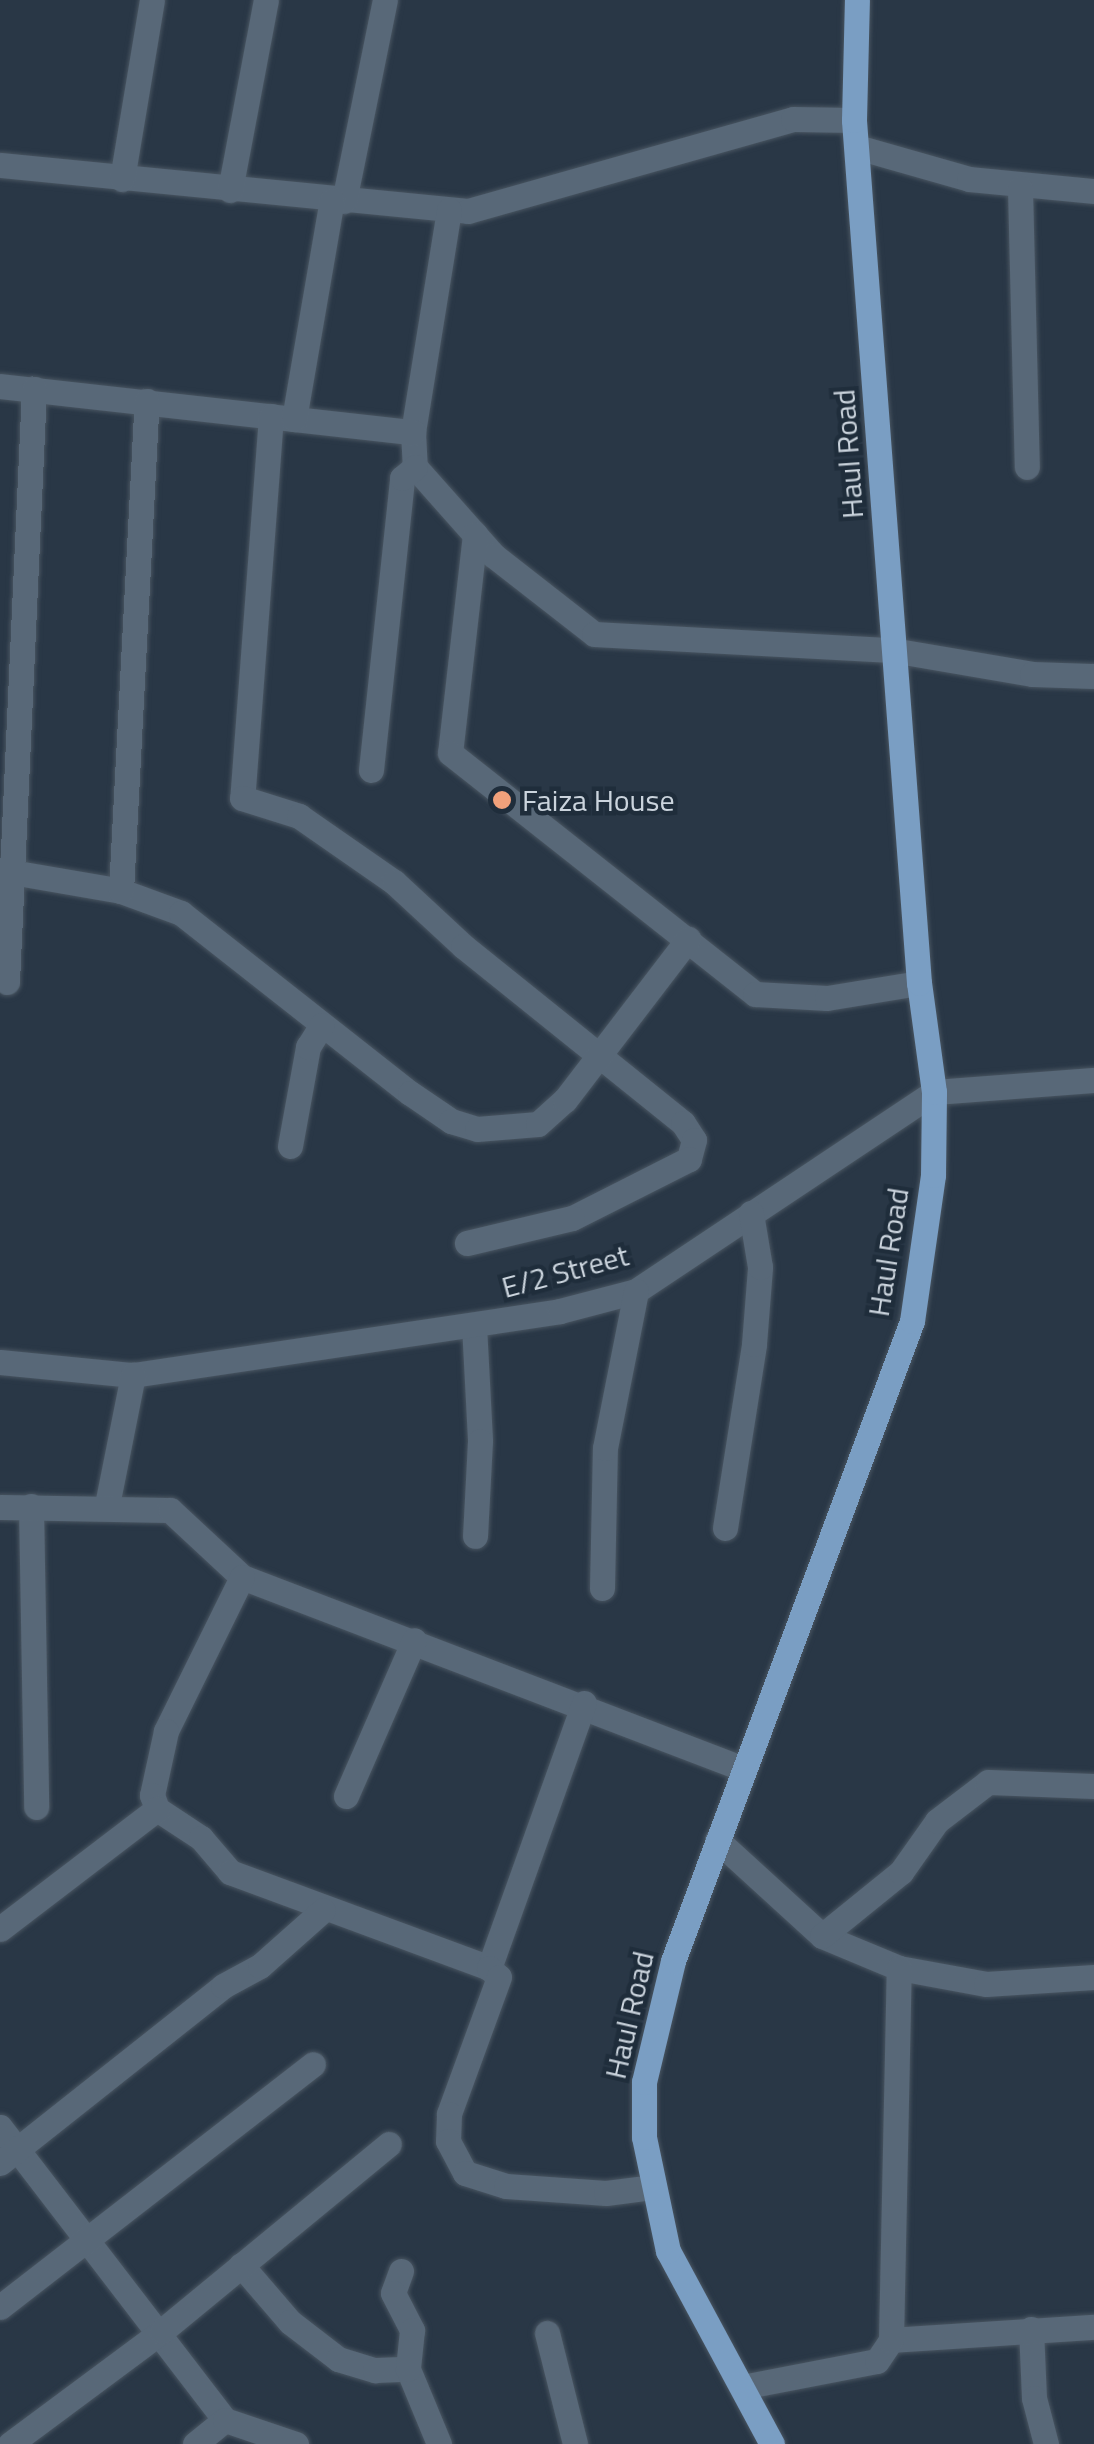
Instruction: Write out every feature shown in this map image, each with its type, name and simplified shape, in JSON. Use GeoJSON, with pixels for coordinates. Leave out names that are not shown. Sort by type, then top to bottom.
{"type":"FeatureCollection","features":[{"type":"Feature","properties":{"kind":"main road","name":"Haul Road"},"geometry":{"type":"LineString","coordinates":[[772,2444],[668,2250],[652,2186],[644,2082],[673,1960],[912,1321],[933,1176],[934,1092],[919,983],[854,120],[857,0]]}},
{"type":"Feature","properties":{"kind":"street"},"geometry":{"type":"LineString","coordinates":[[122,178],[152,0]]}},
{"type":"Feature","properties":{"kind":"street"},"geometry":{"type":"LineString","coordinates":[[230,190],[266,0]]}},
{"type":"Feature","properties":{"kind":"street"},"geometry":{"type":"LineString","coordinates":[[385,0],[282,417],[242,798],[299,816],[394,882],[683,1123],[694,1140],[689,1159],[572,1218],[468,1243]]}},
{"type":"Feature","properties":{"kind":"street"},"geometry":{"type":"LineString","coordinates":[[0,164],[449,210],[511,204],[793,119],[854,120]]}},
{"type":"Feature","properties":{"kind":"street"},"geometry":{"type":"LineString","coordinates":[[857,147],[1020,188],[1094,191]]}},
{"type":"Feature","properties":{"kind":"street"},"geometry":{"type":"LineString","coordinates":[[1020,188],[1027,468]]}},
{"type":"Feature","properties":{"kind":"street"},"geometry":{"type":"LineString","coordinates":[[449,210],[412,432],[415,467],[475,534],[594,634],[896,651],[1032,674],[1094,676]]}},
{"type":"Feature","properties":{"kind":"street"},"geometry":{"type":"LineString","coordinates":[[0,386],[412,432]]}},
{"type":"Feature","properties":{"kind":"street"},"geometry":{"type":"LineString","coordinates":[[7,982],[5,871],[34,389]]}},
{"type":"Feature","properties":{"kind":"street"},"geometry":{"type":"LineString","coordinates":[[121,891],[147,401]]}},
{"type":"Feature","properties":{"kind":"street"},"geometry":{"type":"LineString","coordinates":[[372,770],[402,478],[415,467]]}},
{"type":"Feature","properties":{"kind":"street"},"geometry":{"type":"LineString","coordinates":[[475,534],[450,754],[755,994],[827,998],[919,983]]}},
{"type":"Feature","properties":{"kind":"street"},"geometry":{"type":"LineString","coordinates":[[5,871],[121,891],[182,913],[410,1094],[477,1129],[538,1124],[602,1057],[688,938]]}},
{"type":"Feature","properties":{"kind":"street"},"geometry":{"type":"LineString","coordinates":[[290,1146],[308,1047],[322,1025]]}},
{"type":"Feature","properties":{"kind":"street","name":"E/2 Street"},"geometry":{"type":"LineString","coordinates":[[0,1362],[133,1375],[474,1325],[518,1322],[636,1291],[934,1092],[1094,1080]]}},
{"type":"Feature","properties":{"kind":"street"},"geometry":{"type":"LineString","coordinates":[[725,1528],[754,1344],[760,1267],[751,1213]]}},
{"type":"Feature","properties":{"kind":"street"},"geometry":{"type":"LineString","coordinates":[[602,1588],[605,1448],[636,1291]]}},
{"type":"Feature","properties":{"kind":"street"},"geometry":{"type":"LineString","coordinates":[[474,1325],[480,1441],[475,1536]]}},
{"type":"Feature","properties":{"kind":"street"},"geometry":{"type":"LineString","coordinates":[[107,1505],[133,1375]]}},
{"type":"Feature","properties":{"kind":"street"},"geometry":{"type":"LineString","coordinates":[[0,1507],[107,1505],[170,1510],[242,1577],[584,1703],[744,1769]]}},
{"type":"Feature","properties":{"kind":"street"},"geometry":{"type":"LineString","coordinates":[[31,1506],[36,1807]]}},
{"type":"Feature","properties":{"kind":"street"},"geometry":{"type":"LineString","coordinates":[[242,1577],[166,1731],[152,1795],[157,1809],[201,1838],[230,1872],[323,1910],[489,1968],[498,1977],[485,2027],[449,2114],[453,2159],[465,2173],[506,2186],[606,2192],[652,2186]]}},
{"type":"Feature","properties":{"kind":"street"},"geometry":{"type":"LineString","coordinates":[[346,1796],[414,1640]]}},
{"type":"Feature","properties":{"kind":"street"},"geometry":{"type":"LineString","coordinates":[[489,1968],[584,1703]]}},
{"type":"Feature","properties":{"kind":"street"},"geometry":{"type":"LineString","coordinates":[[822,1936],[901,1872],[937,1821],[988,1782],[1094,1786]]}},
{"type":"Feature","properties":{"kind":"street"},"geometry":{"type":"LineString","coordinates":[[0,1929],[157,1809]]}},
{"type":"Feature","properties":{"kind":"street"},"geometry":{"type":"LineString","coordinates":[[717,1840],[822,1936],[899,1968],[986,1984],[1094,1977]]}},
{"type":"Feature","properties":{"kind":"street"},"geometry":{"type":"LineString","coordinates":[[8,2156],[223,1986],[260,1966],[323,1910]]}},
{"type":"Feature","properties":{"kind":"street"},"geometry":{"type":"LineString","coordinates":[[742,2388],[877,2362],[891,2340],[899,1968]]}},
{"type":"Feature","properties":{"kind":"street"},"geometry":{"type":"LineString","coordinates":[[0,2308],[313,2064]]}},
{"type":"Feature","properties":{"kind":"street"},"geometry":{"type":"LineString","coordinates":[[0,2127],[8,2156],[91,2240],[225,2420],[296,2444]]}},
{"type":"Feature","properties":{"kind":"street"},"geometry":{"type":"LineString","coordinates":[[10,2444],[162,2331],[388,2144]]}},
{"type":"Feature","properties":{"kind":"street"},"geometry":{"type":"LineString","coordinates":[[241,2266],[290,2322],[338,2359],[375,2370],[408,2369]]}},
{"type":"Feature","properties":{"kind":"street"},"geometry":{"type":"LineString","coordinates":[[401,2271],[394,2293],[412,2330],[408,2369],[439,2444]]}},
{"type":"Feature","properties":{"kind":"street"},"geometry":{"type":"LineString","coordinates":[[891,2340],[1094,2328]]}},
{"type":"Feature","properties":{"kind":"street"},"geometry":{"type":"LineString","coordinates":[[1032,2329],[1034,2398],[1046,2444]]}},
{"type":"Feature","properties":{"kind":"street"},"geometry":{"type":"LineString","coordinates":[[546,2333],[575,2444]]}},
{"type":"Feature","properties":{"kind":"street"},"geometry":{"type":"LineString","coordinates":[[194,2444],[225,2420]]}},
{"type":"Feature","properties":{"kind":"place","name":"Faiza House"},"geometry":{"type":"Point","coordinates":[502,800]}}]}
